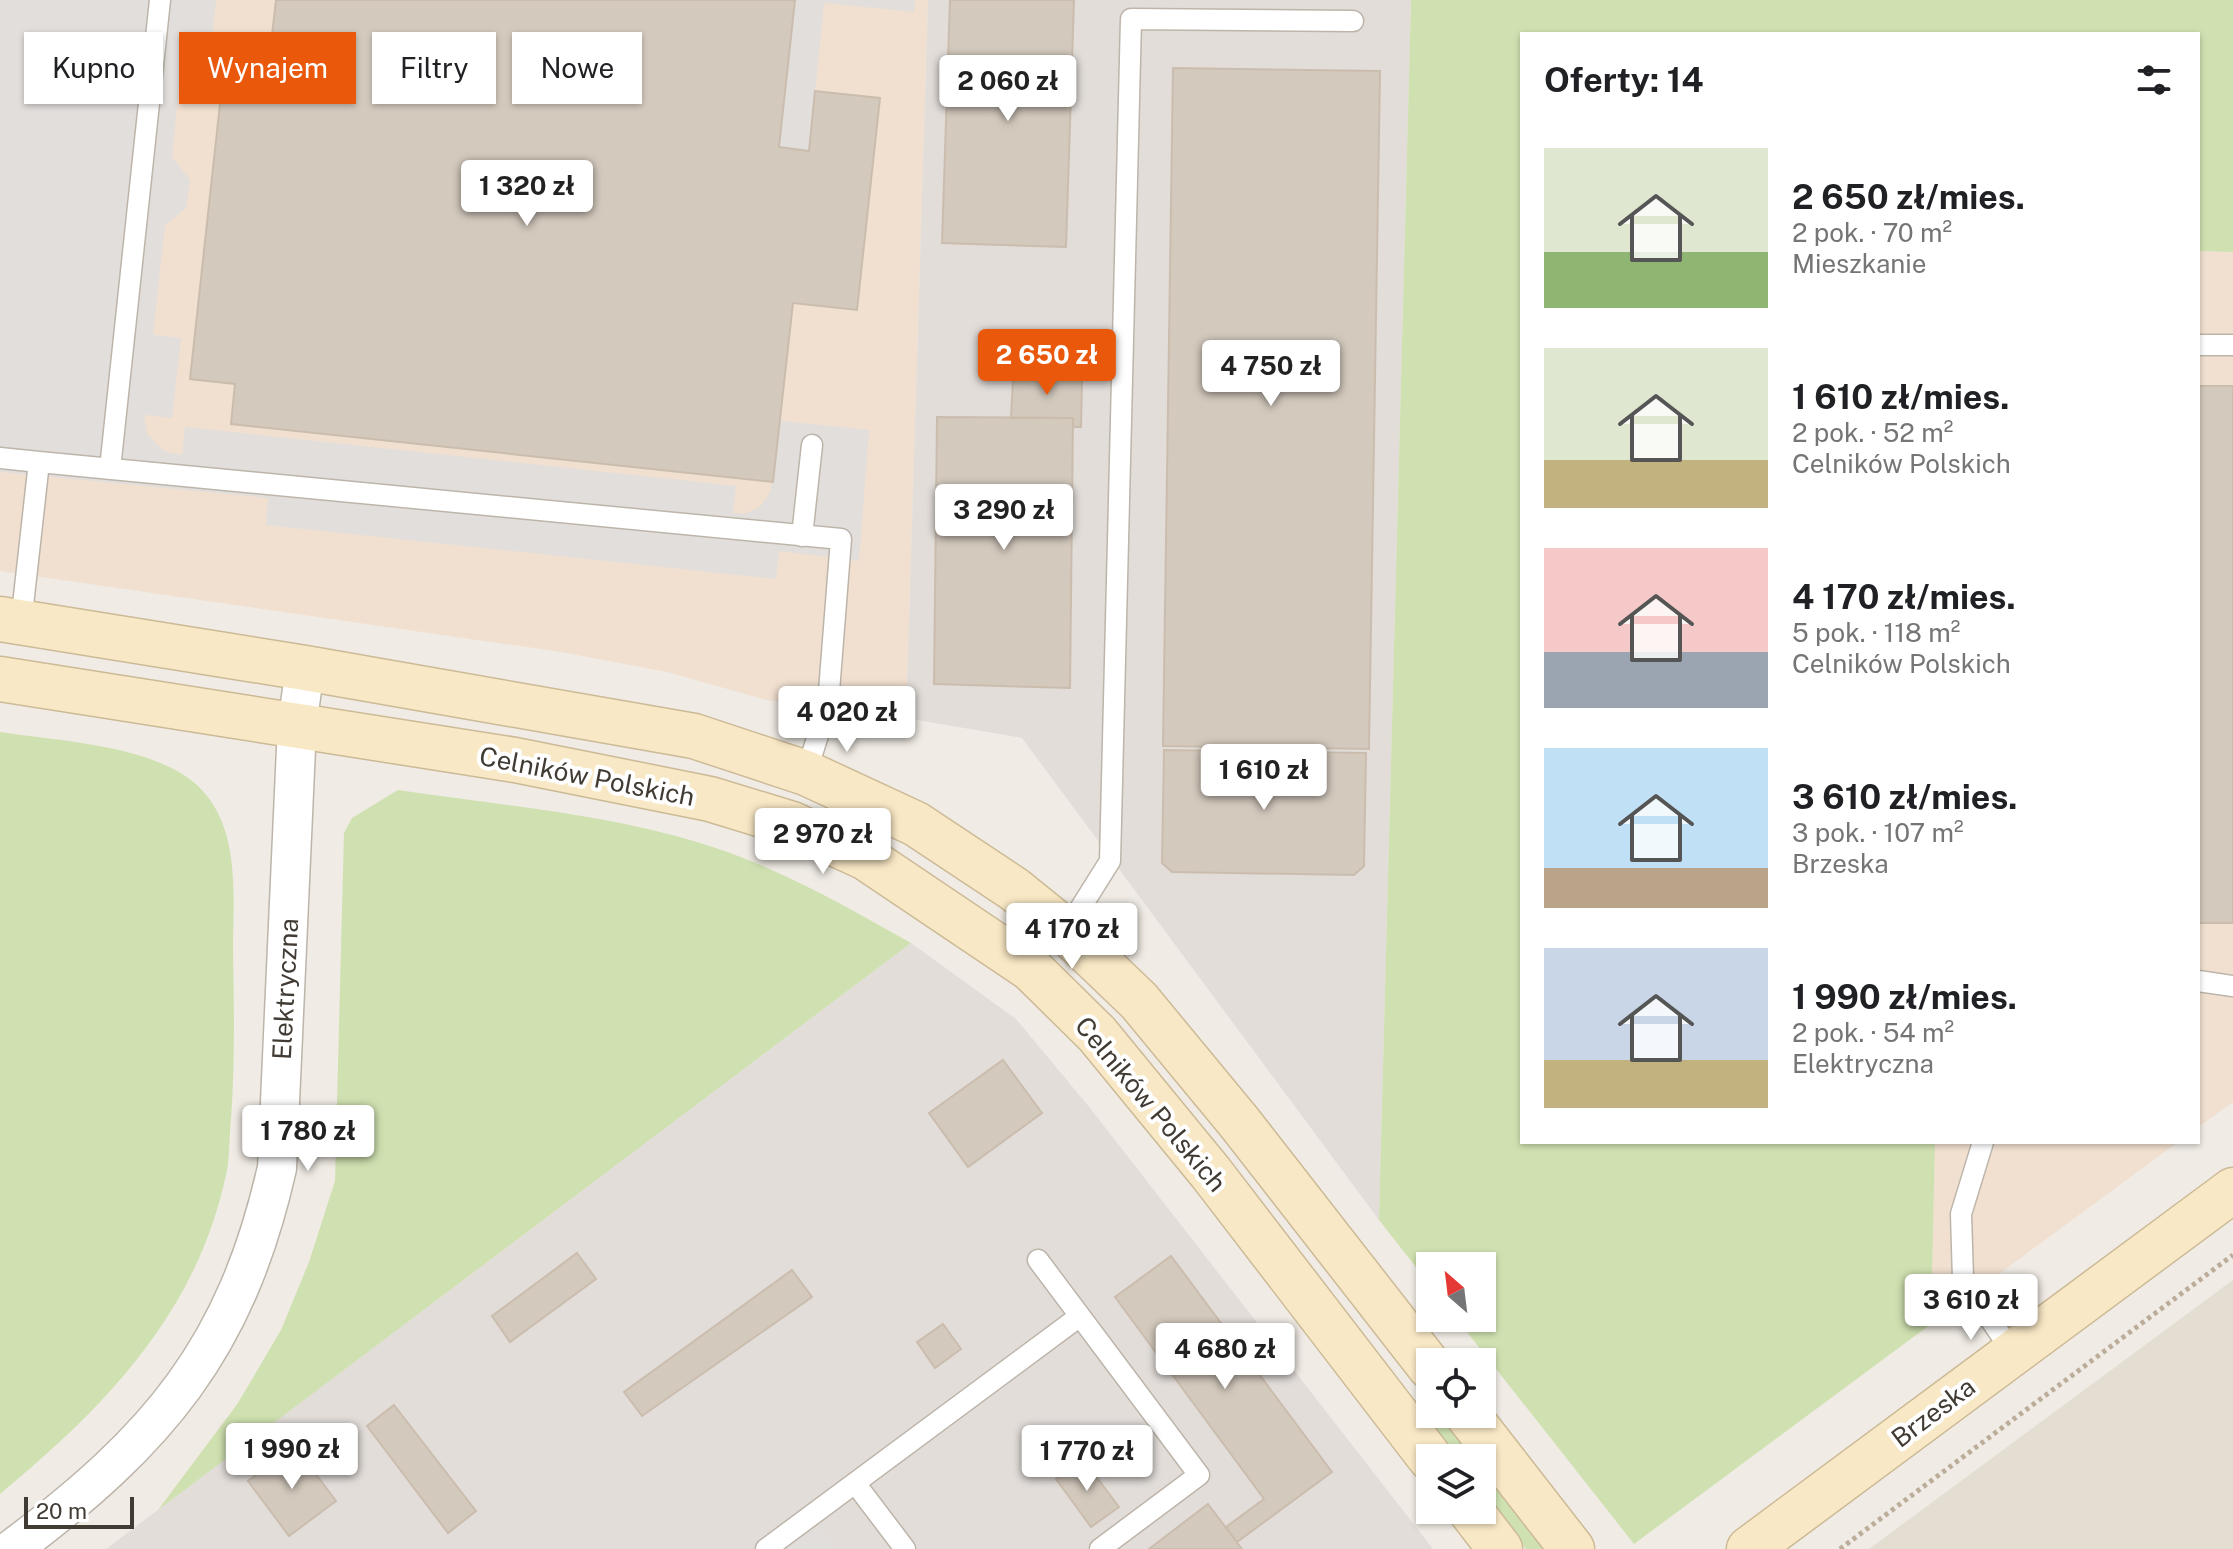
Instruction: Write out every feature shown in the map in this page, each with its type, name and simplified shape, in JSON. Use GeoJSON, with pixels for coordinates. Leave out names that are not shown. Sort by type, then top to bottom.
{"type":"FeatureCollection","features":[{"type":"Feature","properties":{"kind":"street","name":"Celników Polskich"},"geometry":{"type":"LineString","coordinates":[[10,621],[305,668],[694,736],[806,773],[916,824],[1014,889],[1066,931],[1139,1001],[1239,1122],[1416,1349]]}},
{"type":"Feature","properties":{"kind":"street","name":"Elektryczna"},"geometry":{"type":"LineString","coordinates":[[12,1549],[110,1471],[167,1411],[219,1334],[263,1232],[277,1168],[297,726],[305,668]]}},
{"type":"Feature","properties":{"kind":"street","name":"Celników Polskich"},"geometry":{"type":"LineString","coordinates":[[0,679],[515,760],[710,799],[792,824],[866,858],[1031,969],[1097,1034],[1145,1091],[1419,1444]]}},
{"type":"Feature","properties":{"kind":"street"},"geometry":{"type":"LineString","coordinates":[[1031,969],[1066,931]]}},
{"type":"Feature","properties":{"kind":"street","name":"Brzeska"},"geometry":{"type":"LineString","coordinates":[[1749,1549],[2233,1190]]}},
{"type":"Feature","properties":{"kind":"street"},"geometry":{"type":"LineString","coordinates":[[1478,1428],[1572,1549]]}},
{"type":"Feature","properties":{"kind":"street"},"geometry":{"type":"LineString","coordinates":[[1481,1524],[1500,1549]]}},
{"type":"Feature","properties":{"kind":"lane"},"geometry":{"type":"LineString","coordinates":[[110,469],[160,0]]}},
{"type":"Feature","properties":{"kind":"lane"},"geometry":{"type":"LineString","coordinates":[[1066,931],[1110,861],[1131,19],[1353,21]]}},
{"type":"Feature","properties":{"kind":"lane"},"geometry":{"type":"LineString","coordinates":[[2200,345],[2233,345]]}},
{"type":"Feature","properties":{"kind":"lane"},"geometry":{"type":"LineString","coordinates":[[802,536],[812,445]]}},
{"type":"Feature","properties":{"kind":"lane"},"geometry":{"type":"LineString","coordinates":[[0,458],[841,539],[828,704],[806,773]]}},
{"type":"Feature","properties":{"kind":"lane"},"geometry":{"type":"LineString","coordinates":[[10,621],[39,462]]}},
{"type":"Feature","properties":{"kind":"lane"},"geometry":{"type":"LineString","coordinates":[[2200,981],[2233,986]]}},
{"type":"Feature","properties":{"kind":"lane"},"geometry":{"type":"LineString","coordinates":[[1982,1144],[1961,1214],[1963,1279],[2013,1353]]}},
{"type":"Feature","properties":{"kind":"lane"},"geometry":{"type":"LineString","coordinates":[[1038,1260],[1199,1475],[1100,1549]]}},
{"type":"Feature","properties":{"kind":"lane"},"geometry":{"type":"LineString","coordinates":[[766,1549],[1080,1316]]}},
{"type":"Feature","properties":{"kind":"lane"},"geometry":{"type":"LineString","coordinates":[[855,1483],[905,1549]]}},
{"type":"Feature","properties":{"kind":"path"},"geometry":{"type":"LineString","coordinates":[[1840,1549],[2233,1255]]}},
{"type":"Feature","properties":{"kind":"shaded area"},"geometry":{"type":"Polygon","coordinates":[[[0,0],[928,0],[906,718],[767,700],[667,672],[561,652],[0,571],[0,0]]]}},
{"type":"Feature","properties":{"kind":"shaded area"},"geometry":{"type":"Polygon","coordinates":[[[0,0],[216,0],[213,32],[179,32],[179,86],[172,157],[190,180],[186,208],[165,225],[153,335],[181,338],[172,418],[144,415],[147,434],[164,451],[182,455],[185,427],[736,486],[733,513],[744,514],[760,507],[770,493],[781,421],[869,430],[859,561],[779,551],[776,579],[266,525],[268,498],[0,472],[0,0]]]}},
{"type":"Feature","properties":{"kind":"shaded area"},"geometry":{"type":"Polygon","coordinates":[[[795,0],[915,0],[914,12],[824,3],[809,151],[779,147],[795,0]]]}},
{"type":"Feature","properties":{"kind":"shaded area"},"geometry":{"type":"Polygon","coordinates":[[[928,0],[1411,0],[1379,1220],[1022,738],[906,718],[928,0]]]}},
{"type":"Feature","properties":{"kind":"shaded area"},"geometry":{"type":"Polygon","coordinates":[[[2200,251],[2233,252],[2233,1102],[2200,1126],[2200,251]]]}},
{"type":"Feature","properties":{"kind":"shaded area"},"geometry":{"type":"Polygon","coordinates":[[[911,943],[1016,1019],[1090,1108],[1433,1549],[106,1549],[911,943]]]}},
{"type":"Feature","properties":{"kind":"shaded area"},"geometry":{"type":"Polygon","coordinates":[[[1935,1144],[2175,1144],[1931,1324],[1935,1144]]]}},
{"type":"Feature","properties":{"kind":"shaded area"},"geometry":{"type":"Polygon","coordinates":[[[2233,1280],[2233,1549],[1869,1549],[2233,1280]]]}},
{"type":"Feature","properties":{"kind":"shaded area"},"geometry":{"type":"Polygon","coordinates":[[[819,1527],[835,1549],[789,1549],[819,1527]]]}},
{"type":"Feature","properties":{"kind":"green space"},"geometry":{"type":"Polygon","coordinates":[[[1411,0],[2233,0],[2233,252],[2200,251],[2200,32],[1520,32],[1520,1144],[1935,1144],[1931,1324],[1634,1544],[1496,1369],[1496,1348],[1480,1348],[1467,1332],[1496,1332],[1496,1252],[1416,1252],[1416,1267],[1379,1220],[1411,0]]]}},
{"type":"Feature","properties":{"kind":"green space"},"geometry":{"type":"Polygon","coordinates":[[[0,732],[78,742],[134,754],[183,774],[201,789],[223,824],[232,866],[234,1036],[227,1168],[212,1225],[193,1271],[142,1354],[110,1391],[76,1427],[0,1494],[0,732]]]}},
{"type":"Feature","properties":{"kind":"green space"},"geometry":{"type":"Polygon","coordinates":[[[398,790],[586,817],[697,842],[780,874],[911,943],[158,1510],[238,1403],[281,1330],[309,1262],[335,1181],[344,833],[352,818],[398,790]]]}},
{"type":"Feature","properties":{"kind":"green space"},"geometry":{"type":"Polygon","coordinates":[[[1432,1428],[1453,1428],[1465,1444],[1444,1444],[1432,1428]]]}},
{"type":"Feature","properties":{"kind":"green space"},"geometry":{"type":"Polygon","coordinates":[[[1496,1484],[1547,1549],[1526,1549],[1496,1510],[1496,1484]]]}},
{"type":"Feature","properties":{"kind":"building"},"geometry":{"type":"Polygon","coordinates":[[[276,0],[795,0],[779,147],[809,151],[815,91],[880,98],[857,310],[793,303],[773,482],[231,424],[235,384],[190,379],[220,104],[356,104],[356,32],[272,32],[276,0]]]}},
{"type":"Feature","properties":{"kind":"building"},"geometry":{"type":"Polygon","coordinates":[[[950,0],[1074,0],[1066,247],[942,243],[950,0]]]}},
{"type":"Feature","properties":{"kind":"building"},"geometry":{"type":"Polygon","coordinates":[[[1173,68],[1380,71],[1369,749],[1163,746],[1173,68]]]}},
{"type":"Feature","properties":{"kind":"building"},"geometry":{"type":"Polygon","coordinates":[[[1019,374],[1076,375],[1082,379],[1081,427],[1073,427],[1073,418],[1011,418],[1013,379],[1019,374]]]}},
{"type":"Feature","properties":{"kind":"building"},"geometry":{"type":"Polygon","coordinates":[[[2200,386],[2233,386],[2233,923],[2200,923],[2200,386]]]}},
{"type":"Feature","properties":{"kind":"building"},"geometry":{"type":"Polygon","coordinates":[[[937,417],[1073,418],[1070,688],[934,684],[937,417]]]}},
{"type":"Feature","properties":{"kind":"building"},"geometry":{"type":"Polygon","coordinates":[[[1164,750],[1366,753],[1364,866],[1354,875],[1172,872],[1162,863],[1164,750]]]}},
{"type":"Feature","properties":{"kind":"building"},"geometry":{"type":"Polygon","coordinates":[[[1003,1060],[1042,1113],[968,1167],[929,1113],[1003,1060]]]}},
{"type":"Feature","properties":{"kind":"building"},"geometry":{"type":"Polygon","coordinates":[[[577,1253],[596,1279],[510,1342],[492,1316],[577,1253]]]}},
{"type":"Feature","properties":{"kind":"building"},"geometry":{"type":"Polygon","coordinates":[[[1171,1256],[1332,1472],[1237,1542],[1226,1527],[1264,1499],[1115,1297],[1171,1256]]]}},
{"type":"Feature","properties":{"kind":"building"},"geometry":{"type":"Polygon","coordinates":[[[792,1270],[812,1297],[642,1416],[624,1392],[792,1270]]]}},
{"type":"Feature","properties":{"kind":"building"},"geometry":{"type":"Polygon","coordinates":[[[943,1324],[961,1349],[935,1368],[917,1342],[943,1324]]]}},
{"type":"Feature","properties":{"kind":"building"},"geometry":{"type":"Polygon","coordinates":[[[394,1405],[476,1511],[448,1533],[367,1426],[394,1405]]]}},
{"type":"Feature","properties":{"kind":"building"},"geometry":{"type":"Polygon","coordinates":[[[295,1446],[336,1501],[289,1536],[248,1481],[295,1446]]]}},
{"type":"Feature","properties":{"kind":"building"},"geometry":{"type":"Polygon","coordinates":[[[1083,1459],[1119,1507],[1091,1527],[1056,1479],[1083,1459]]]}},
{"type":"Feature","properties":{"kind":"building"},"geometry":{"type":"Polygon","coordinates":[[[1208,1504],[1242,1549],[1149,1549],[1208,1504]]]}}]}
